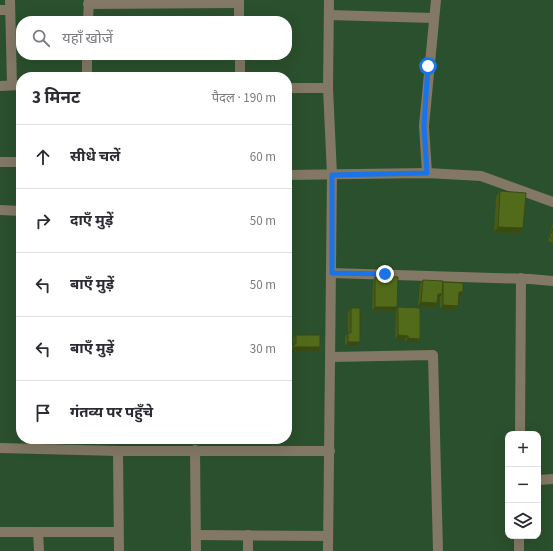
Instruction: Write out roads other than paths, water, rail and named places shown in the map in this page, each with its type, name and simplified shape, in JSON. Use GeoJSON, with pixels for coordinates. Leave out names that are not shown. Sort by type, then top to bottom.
{"type":"FeatureCollection","features":[{"type":"Feature","properties":{"kind":"street"},"geometry":{"type":"LineString","coordinates":[[328,551],[332,273],[332,175],[328,88],[329,0]]}},
{"type":"Feature","properties":{"kind":"street"},"geometry":{"type":"LineString","coordinates":[[427,173],[424,126],[433,18],[436,0]]}},
{"type":"Feature","properties":{"kind":"street"},"geometry":{"type":"LineString","coordinates":[[88,16],[88,2],[239,1],[239,16]]}},
{"type":"Feature","properties":{"kind":"street"},"geometry":{"type":"LineString","coordinates":[[0,86],[16,85],[7,7]]}},
{"type":"Feature","properties":{"kind":"street"},"geometry":{"type":"LineString","coordinates":[[329,16],[433,18]]}},
{"type":"Feature","properties":{"kind":"street"},"geometry":{"type":"LineString","coordinates":[[87,60],[87,72]]}},
{"type":"Feature","properties":{"kind":"street"},"geometry":{"type":"LineString","coordinates":[[240,60],[240,72]]}},
{"type":"Feature","properties":{"kind":"street"},"geometry":{"type":"LineString","coordinates":[[292,88],[328,88]]}},
{"type":"Feature","properties":{"kind":"street"},"geometry":{"type":"LineString","coordinates":[[0,162],[16,162]]}},
{"type":"Feature","properties":{"kind":"street"},"geometry":{"type":"LineString","coordinates":[[292,175],[427,173],[481,176],[553,202]]}},
{"type":"Feature","properties":{"kind":"street"},"geometry":{"type":"LineString","coordinates":[[0,210],[16,211]]}},
{"type":"Feature","properties":{"kind":"street"},"geometry":{"type":"LineString","coordinates":[[332,273],[521,278],[553,281]]}},
{"type":"Feature","properties":{"kind":"street"},"geometry":{"type":"LineString","coordinates":[[520,431],[521,278]]}},
{"type":"Feature","properties":{"kind":"street"},"geometry":{"type":"LineString","coordinates":[[331,357],[434,355],[438,551]]}},
{"type":"Feature","properties":{"kind":"street"},"geometry":{"type":"LineString","coordinates":[[0,448],[86,444],[118,451],[195,450],[259,444],[330,450]]}},
{"type":"Feature","properties":{"kind":"street"},"geometry":{"type":"LineString","coordinates":[[195,450],[196,551]]}},
{"type":"Feature","properties":{"kind":"street"},"geometry":{"type":"LineString","coordinates":[[118,451],[119,551]]}},
{"type":"Feature","properties":{"kind":"street"},"geometry":{"type":"LineString","coordinates":[[541,480],[553,479]]}},
{"type":"Feature","properties":{"kind":"street"},"geometry":{"type":"LineString","coordinates":[[0,532],[118,532]]}},
{"type":"Feature","properties":{"kind":"street"},"geometry":{"type":"LineString","coordinates":[[38,532],[39,551]]}},
{"type":"Feature","properties":{"kind":"street"},"geometry":{"type":"LineString","coordinates":[[196,535],[328,536]]}},
{"type":"Feature","properties":{"kind":"street"},"geometry":{"type":"LineString","coordinates":[[248,535],[248,551]]}},
{"type":"Feature","properties":{"kind":"street"},"geometry":{"type":"LineString","coordinates":[[518,551],[519,539]]}}]}
